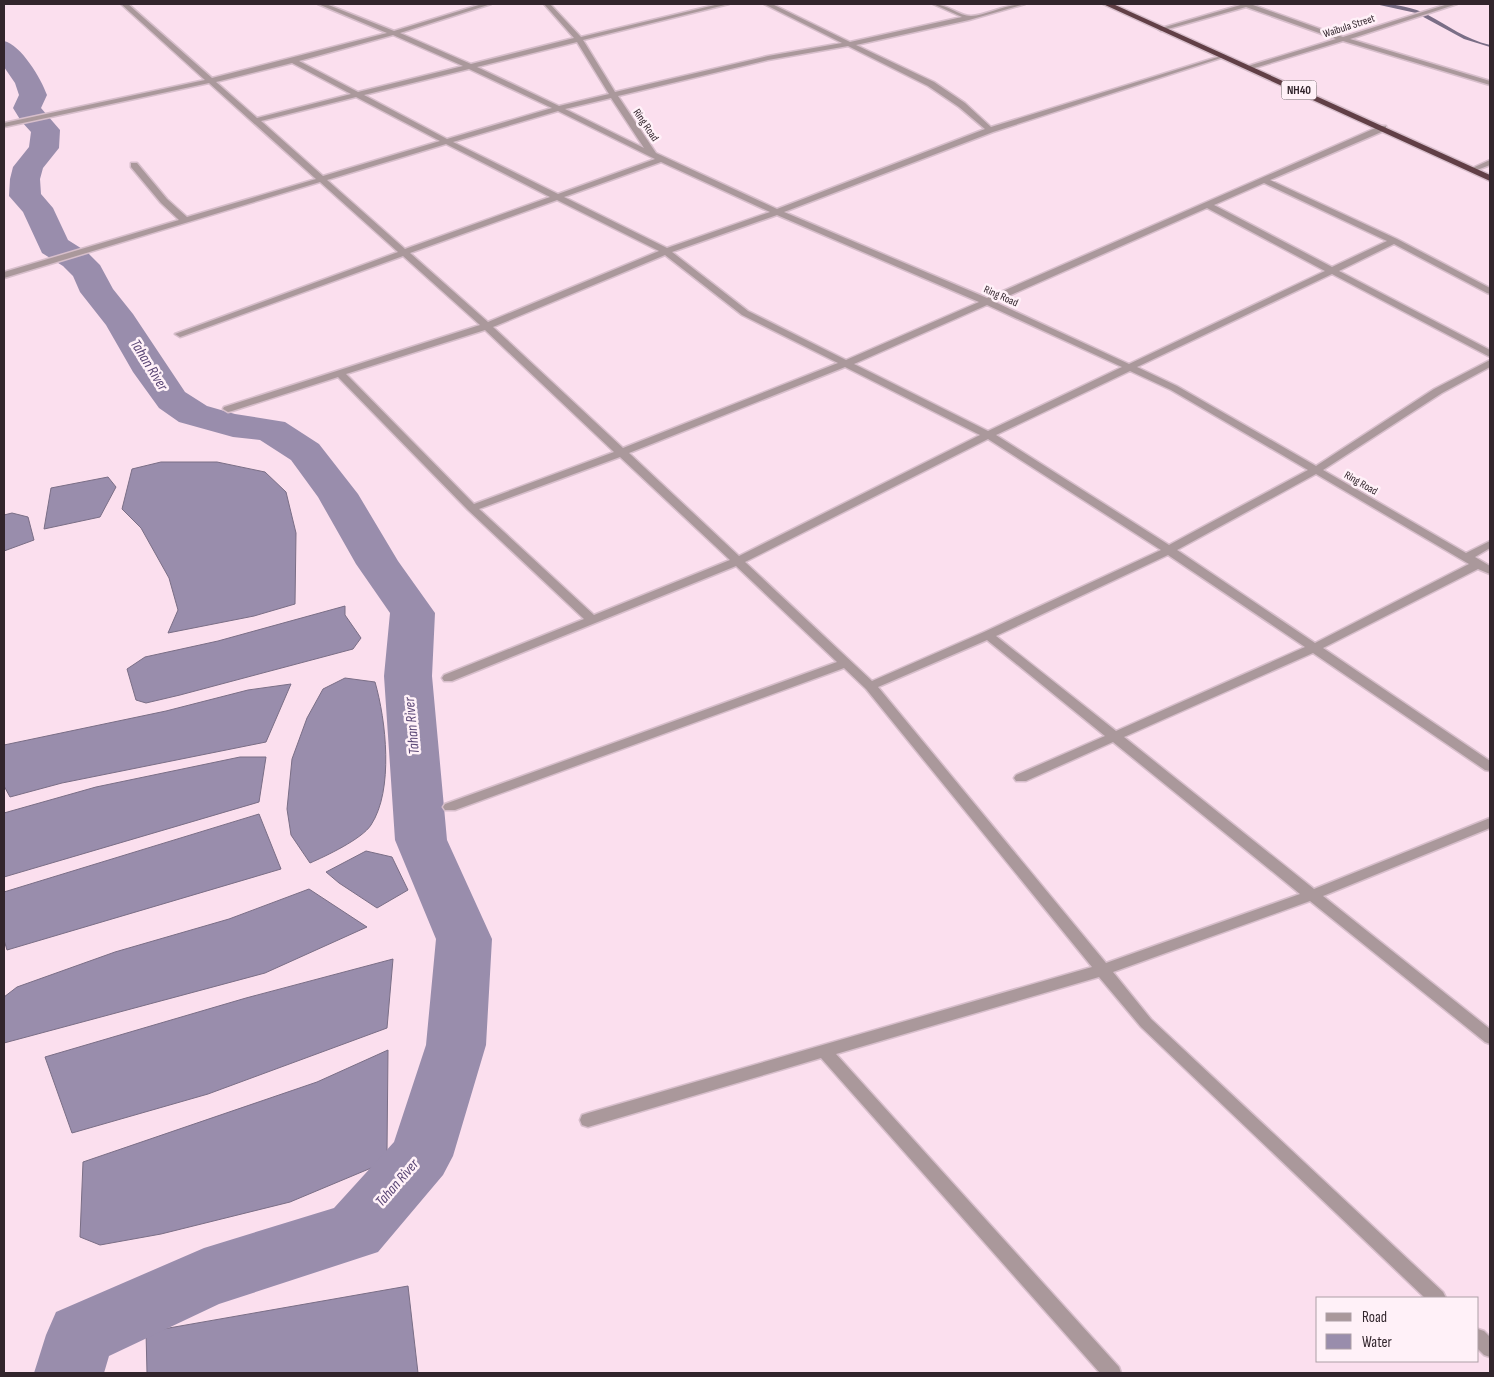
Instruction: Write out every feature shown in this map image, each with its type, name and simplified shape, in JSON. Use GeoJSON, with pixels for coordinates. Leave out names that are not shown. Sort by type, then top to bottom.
{"type":"FeatureCollection","features":[{"type":"Feature","properties":{"kind":"highway","name":"NH40"},"geometry":{"type":"LineString","coordinates":[[1107,4],[1490,178]]}},
{"type":"Feature","properties":{"kind":"street"},"geometry":{"type":"LineString","coordinates":[[124,4],[406,252],[487,326],[870,686],[1146,1023],[1436,1297]]}},
{"type":"Feature","properties":{"kind":"street"},"geometry":{"type":"LineString","coordinates":[[321,4],[397,33],[471,66],[657,157]]}},
{"type":"Feature","properties":{"kind":"street"},"geometry":{"type":"LineString","coordinates":[[4,125],[211,81],[397,33],[488,4]]}},
{"type":"Feature","properties":{"kind":"street","name":"Ring Road"},"geometry":{"type":"LineString","coordinates":[[547,4],[579,38],[612,94],[657,157],[777,212],[988,302],[1174,388],[1490,571]]}},
{"type":"Feature","properties":{"kind":"street"},"geometry":{"type":"LineString","coordinates":[[256,120],[579,38],[726,4]]}},
{"type":"Feature","properties":{"kind":"street"},"geometry":{"type":"LineString","coordinates":[[768,4],[931,84],[962,105],[990,130]]}},
{"type":"Feature","properties":{"kind":"street"},"geometry":{"type":"LineString","coordinates":[[936,4],[969,18]]}},
{"type":"Feature","properties":{"kind":"street"},"geometry":{"type":"LineString","coordinates":[[4,275],[559,108],[768,58],[850,44],[969,18],[1022,4]]}},
{"type":"Feature","properties":{"kind":"street","name":"Waibula Street"},"geometry":{"type":"LineString","coordinates":[[1251,68],[1454,4]]}},
{"type":"Feature","properties":{"kind":"street"},"geometry":{"type":"LineString","coordinates":[[1161,29],[1249,5],[1343,38],[1490,83]]}},
{"type":"Feature","properties":{"kind":"street"},"geometry":{"type":"LineString","coordinates":[[228,409],[487,326],[666,251],[777,212],[990,130],[1222,56]]}},
{"type":"Feature","properties":{"kind":"street"},"geometry":{"type":"LineString","coordinates":[[292,60],[447,142],[666,251],[745,313],[988,434],[1169,550],[1490,768]]}},
{"type":"Feature","properties":{"kind":"street"},"geometry":{"type":"LineString","coordinates":[[472,508],[622,452],[845,364],[1382,128]]}},
{"type":"Feature","properties":{"kind":"street"},"geometry":{"type":"LineString","coordinates":[[180,334],[557,197],[657,157]]}},
{"type":"Feature","properties":{"kind":"street"},"geometry":{"type":"LineString","coordinates":[[1472,170],[1490,162]]}},
{"type":"Feature","properties":{"kind":"street"},"geometry":{"type":"LineString","coordinates":[[134,165],[164,201],[186,221]]}},
{"type":"Feature","properties":{"kind":"street"},"geometry":{"type":"LineString","coordinates":[[1263,180],[1394,241],[1490,290]]}},
{"type":"Feature","properties":{"kind":"street"},"geometry":{"type":"LineString","coordinates":[[1207,205],[1490,354]]}},
{"type":"Feature","properties":{"kind":"street"},"geometry":{"type":"LineString","coordinates":[[448,678],[738,561],[988,434],[1394,241]]}},
{"type":"Feature","properties":{"kind":"street"},"geometry":{"type":"LineString","coordinates":[[870,686],[988,636],[1169,550],[1316,470],[1438,391],[1490,364]]}},
{"type":"Feature","properties":{"kind":"street"},"geometry":{"type":"LineString","coordinates":[[340,374],[472,508],[592,620]]}},
{"type":"Feature","properties":{"kind":"street"},"geometry":{"type":"LineString","coordinates":[[1021,778],[1314,648],[1472,560],[1490,544]]}},
{"type":"Feature","properties":{"kind":"street"},"geometry":{"type":"LineString","coordinates":[[988,636],[1490,1038]]}},
{"type":"Feature","properties":{"kind":"street"},"geometry":{"type":"LineString","coordinates":[[450,807],[846,663]]}},
{"type":"Feature","properties":{"kind":"street"},"geometry":{"type":"LineString","coordinates":[[588,1120],[1103,970],[1312,895],[1490,822]]}},
{"type":"Feature","properties":{"kind":"street"},"geometry":{"type":"LineString","coordinates":[[824,1051],[1112,1373]]}},
{"type":"Feature","properties":{"kind":"street"},"geometry":{"type":"LineString","coordinates":[[1479,1338],[1490,1349]]}},
{"type":"Feature","properties":{"kind":"water"},"geometry":{"type":"Polygon","coordinates":[[[161,462],[217,462],[265,472],[286,492],[296,533],[295,604],[254,616],[168,633],[178,610],[169,578],[141,528],[122,509],[132,469],[161,462]]]}},
{"type":"Feature","properties":{"kind":"water"},"geometry":{"type":"Polygon","coordinates":[[[108,477],[116,487],[100,517],[44,529],[51,488],[108,477]]]}},
{"type":"Feature","properties":{"kind":"water"},"geometry":{"type":"Polygon","coordinates":[[[12,513],[28,517],[34,540],[4,551],[4,515],[12,513]]]}},
{"type":"Feature","properties":{"kind":"water"},"geometry":{"type":"Polygon","coordinates":[[[345,606],[345,615],[361,638],[353,649],[146,703],[136,700],[127,669],[145,657],[218,641],[345,606]]]}},
{"type":"Feature","properties":{"kind":"water"},"geometry":{"type":"Polygon","coordinates":[[[345,678],[375,682],[385,735],[386,755],[383,793],[371,825],[360,836],[343,847],[310,863],[291,835],[287,809],[292,759],[307,718],[323,689],[345,678]]]}},
{"type":"Feature","properties":{"kind":"water"},"geometry":{"type":"Polygon","coordinates":[[[291,684],[266,742],[62,783],[10,797],[4,786],[4,745],[166,711],[248,690],[291,684]]]}},
{"type":"Feature","properties":{"kind":"water"},"geometry":{"type":"Polygon","coordinates":[[[240,757],[266,757],[259,802],[4,877],[4,813],[96,787],[240,757]]]}},
{"type":"Feature","properties":{"kind":"water"},"geometry":{"type":"Polygon","coordinates":[[[259,814],[281,869],[7,950],[4,940],[4,892],[259,814]]]}},
{"type":"Feature","properties":{"kind":"water"},"geometry":{"type":"Polygon","coordinates":[[[366,851],[392,857],[408,890],[377,908],[326,872],[366,851]]]}},
{"type":"Feature","properties":{"kind":"water"},"geometry":{"type":"Polygon","coordinates":[[[309,889],[367,927],[265,973],[4,1043],[4,997],[17,987],[115,952],[229,919],[309,889]]]}},
{"type":"Feature","properties":{"kind":"water"},"geometry":{"type":"Polygon","coordinates":[[[393,959],[387,1028],[208,1094],[72,1133],[45,1057],[246,998],[393,959]]]}},
{"type":"Feature","properties":{"kind":"water"},"geometry":{"type":"Polygon","coordinates":[[[388,1050],[387,1151],[376,1166],[290,1202],[161,1234],[100,1245],[80,1237],[83,1162],[317,1082],[388,1050]]]}},
{"type":"Feature","properties":{"kind":"water"},"geometry":{"type":"Polygon","coordinates":[[[408,1286],[418,1373],[147,1373],[146,1332],[408,1286]]]}},
{"type":"Feature","properties":{"kind":"waterway"},"geometry":{"type":"LineString","coordinates":[[1377,4],[1418,12],[1466,39],[1490,46]]}},
{"type":"Feature","properties":{"kind":"waterway","name":"Tahan River"},"geometry":{"type":"LineString","coordinates":[[4,49],[29,83],[33,95],[27,108],[31,115],[46,130],[44,148],[28,167],[25,179],[25,196],[37,208],[54,246],[75,259],[88,272],[97,292],[121,321],[152,372],[172,400],[193,414],[233,425],[271,430],[305,452],[337,494],[378,564],[413,613],[408,676],[421,840],[464,939],[456,1045],[421,1156],[355,1231],[204,1278],[80,1335],[69,1373]]}}]}
